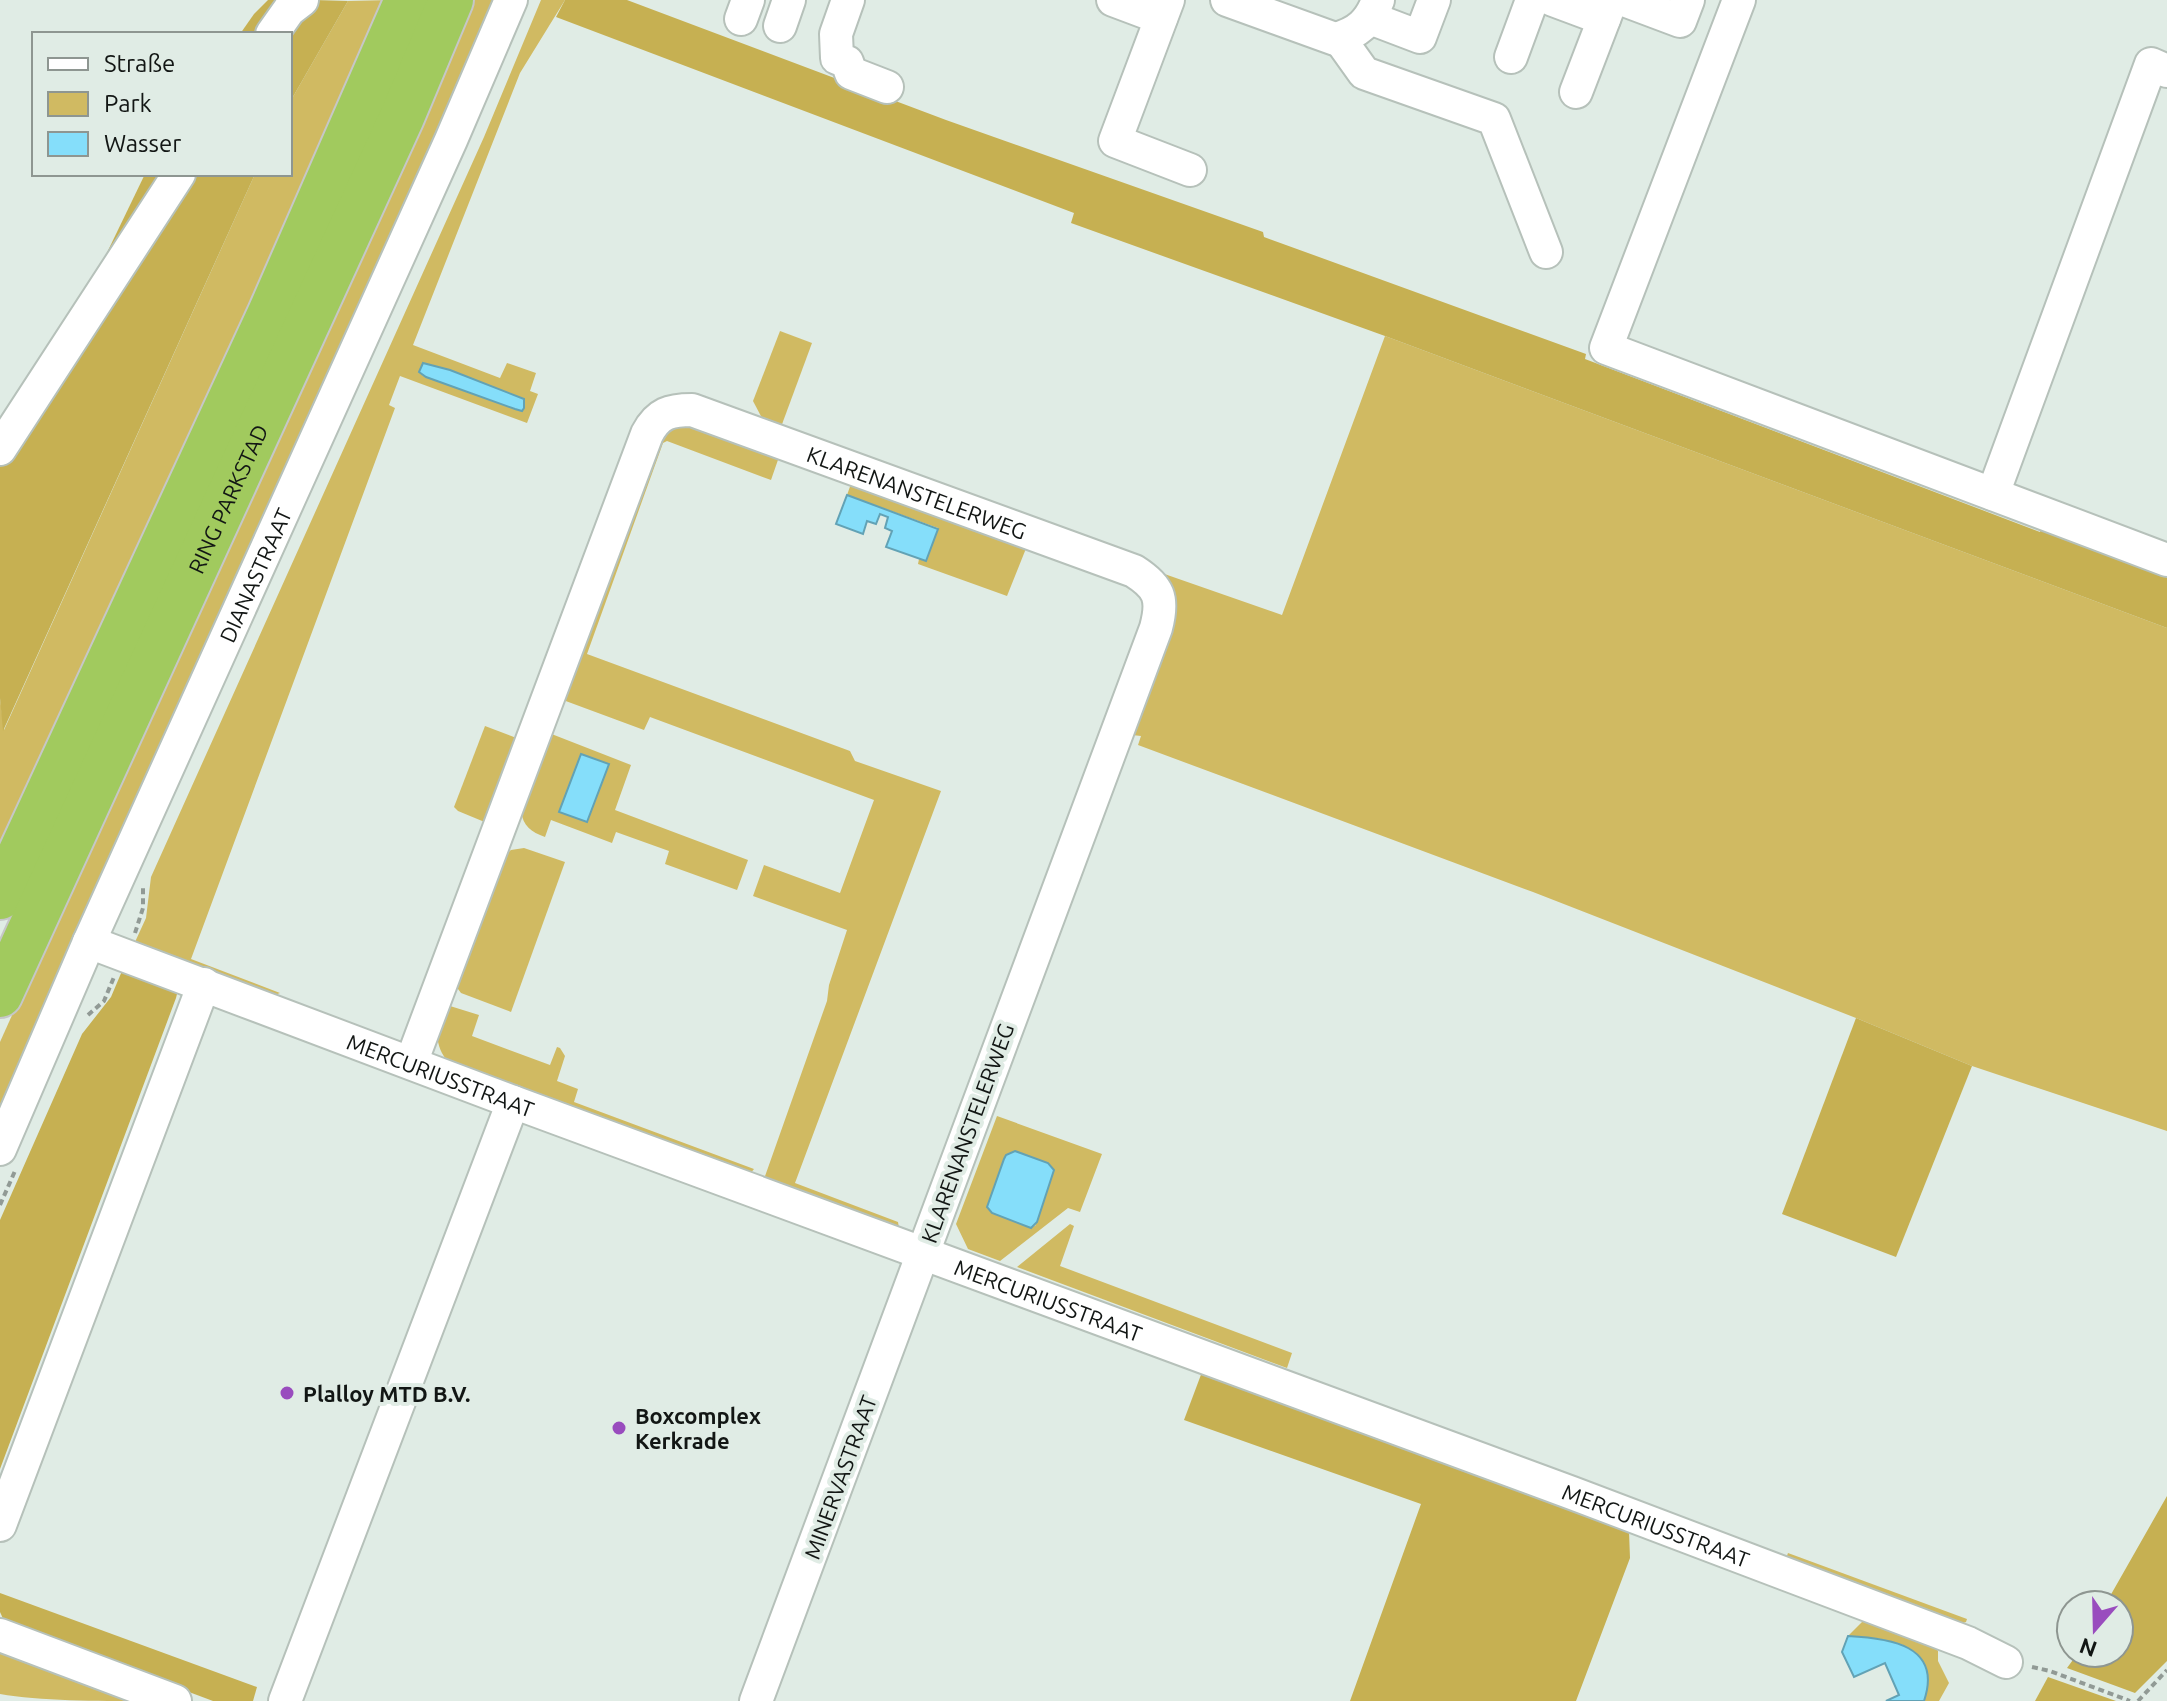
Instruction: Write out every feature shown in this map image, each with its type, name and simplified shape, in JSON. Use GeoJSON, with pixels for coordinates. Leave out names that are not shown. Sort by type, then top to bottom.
{"type":"FeatureCollection","features":[{"type":"Feature","properties":{"kind":"highway","name":"RING PARKSTAD"},"geometry":{"type":"LineString","coordinates":[[0,897],[270,313],[407,0]]}},
{"type":"Feature","properties":{"kind":"highway","name":"RING PARKSTAD"},"geometry":{"type":"LineString","coordinates":[[0,995],[402,117],[451,0]]}},
{"type":"Feature","properties":{"kind":"street"},"geometry":{"type":"LineString","coordinates":[[273,32],[289,10],[302,0]]}},
{"type":"Feature","properties":{"kind":"street","name":"DIANASTRAAT"},"geometry":{"type":"LineString","coordinates":[[0,1149],[89,942],[451,140],[511,0]]}},
{"type":"Feature","properties":{"kind":"street"},"geometry":{"type":"LineString","coordinates":[[848,0],[836,34],[837,58],[847,62],[851,73],[887,87]]}},
{"type":"Feature","properties":{"kind":"street"},"geometry":{"type":"LineString","coordinates":[[1113,0],[1164,9],[1115,141],[1190,170]]}},
{"type":"Feature","properties":{"kind":"street"},"geometry":{"type":"LineString","coordinates":[[1227,0],[1323,36],[1339,38],[1363,27],[1374,9],[1420,37],[1434,0]]}},
{"type":"Feature","properties":{"kind":"street"},"geometry":{"type":"LineString","coordinates":[[1511,57],[1532,0]]}},
{"type":"Feature","properties":{"kind":"street"},"geometry":{"type":"LineString","coordinates":[[1553,0],[1610,4],[1680,21],[1688,0]]}},
{"type":"Feature","properties":{"kind":"street"},"geometry":{"type":"LineString","coordinates":[[1739,0],[1606,348],[2167,560]]}},
{"type":"Feature","properties":{"kind":"street"},"geometry":{"type":"LineString","coordinates":[[1576,92],[1610,4]]}},
{"type":"Feature","properties":{"kind":"street"},"geometry":{"type":"LineString","coordinates":[[1339,38],[1364,73],[1494,119],[1546,252]]}},
{"type":"Feature","properties":{"kind":"street"},"geometry":{"type":"LineString","coordinates":[[1993,494],[2151,64],[2167,71]]}},
{"type":"Feature","properties":{"kind":"street"},"geometry":{"type":"LineString","coordinates":[[0,449],[178,176]]}},
{"type":"Feature","properties":{"kind":"street","name":"KLARENANSTELERWEG"},"geometry":{"type":"LineString","coordinates":[[411,1063],[647,434],[661,414],[673,410],[692,410],[1134,571],[1149,580],[1161,602],[1156,628],[923,1252]]}},
{"type":"Feature","properties":{"kind":"street","name":"MERCURIUSSTRAAT"},"geometry":{"type":"LineString","coordinates":[[89,942],[1586,1499],[1968,1643],[2006,1662]]}},
{"type":"Feature","properties":{"kind":"street"},"geometry":{"type":"LineString","coordinates":[[0,1525],[204,984]]}},
{"type":"Feature","properties":{"kind":"street"},"geometry":{"type":"LineString","coordinates":[[285,1701],[513,1102]]}},
{"type":"Feature","properties":{"kind":"street","name":"MINERVASTRAAT"},"geometry":{"type":"LineString","coordinates":[[756,1701],[923,1252]]}},
{"type":"Feature","properties":{"kind":"street"},"geometry":{"type":"LineString","coordinates":[[0,1635],[175,1701]]}},
{"type":"Feature","properties":{"kind":"path"},"geometry":{"type":"LineString","coordinates":[[2006,1662],[2050,1671],[2130,1701]]}},
{"type":"Feature","properties":{"kind":"path"},"geometry":{"type":"LineString","coordinates":[[2138,1701],[2167,1670]]}},
{"type":"Feature","properties":{"kind":"green space"},"geometry":{"type":"Polygon","coordinates":[[[391,0],[0,864],[0,698],[4,730],[254,176],[292,176],[292,99],[348,1],[391,0]]]}},
{"type":"Feature","properties":{"kind":"green space"},"geometry":{"type":"Polygon","coordinates":[[[468,0],[500,0],[0,1123],[0,1042],[468,0]]]}},
{"type":"Feature","properties":{"kind":"green space"},"geometry":{"type":"Polygon","coordinates":[[[541,0],[565,0],[520,73],[413,345],[500,378],[507,363],[536,373],[530,391],[538,394],[527,423],[400,376],[389,405],[395,408],[191,959],[280,993],[270,997],[150,951],[135,942],[146,918],[151,877],[484,137],[541,0]],[[450,370],[422,375],[522,411],[524,399],[450,370]]]}},
{"type":"Feature","properties":{"kind":"green space"},"geometry":{"type":"Polygon","coordinates":[[[780,331],[812,343],[781,427],[763,420],[753,401],[780,331]]]}},
{"type":"Feature","properties":{"kind":"green space"},"geometry":{"type":"Polygon","coordinates":[[[1385,336],[2167,628],[2167,1131],[1972,1066],[1533,892],[1138,745],[1141,736],[1132,735],[1153,570],[1282,615],[1385,336]]]}},
{"type":"Feature","properties":{"kind":"green space"},"geometry":{"type":"Polygon","coordinates":[[[681,422],[779,457],[771,480],[667,441],[663,443],[587,654],[850,751],[855,761],[941,791],[795,1183],[898,1222],[899,1228],[764,1179],[827,1001],[829,985],[847,930],[753,896],[764,865],[840,893],[874,800],[650,717],[644,730],[563,700],[662,434],[681,422]]]}},
{"type":"Feature","properties":{"kind":"green space"},"geometry":{"type":"Polygon","coordinates":[[[852,481],[1027,546],[1007,596],[918,564],[919,559],[925,561],[938,528],[847,495],[852,481]]]}},
{"type":"Feature","properties":{"kind":"green space"},"geometry":{"type":"Polygon","coordinates":[[[485,726],[519,739],[487,823],[454,807],[485,726]]]}},
{"type":"Feature","properties":{"kind":"green space"},"geometry":{"type":"Polygon","coordinates":[[[549,733],[631,765],[615,810],[748,860],[737,890],[665,864],[669,851],[616,832],[612,843],[551,820],[545,837],[532,831],[521,811],[549,733]]]}},
{"type":"Feature","properties":{"kind":"green space"},"geometry":{"type":"Polygon","coordinates":[[[524,848],[565,862],[511,1012],[461,993],[455,985],[504,856],[511,850],[524,848]]]}},
{"type":"Feature","properties":{"kind":"green space"},"geometry":{"type":"Polygon","coordinates":[[[450,1006],[479,1015],[472,1036],[550,1065],[557,1047],[560,1048],[565,1056],[557,1081],[578,1089],[574,1102],[754,1169],[750,1174],[449,1062],[440,1049],[438,1026],[450,1006]]]}},
{"type":"Feature","properties":{"kind":"green space"},"geometry":{"type":"Polygon","coordinates":[[[997,1116],[1102,1154],[1080,1212],[1068,1208],[1000,1261],[968,1249],[956,1224],[997,1116]],[[1004,1159],[987,1207],[992,1213],[1031,1228],[1036,1225],[1004,1159]]]}},
{"type":"Feature","properties":{"kind":"green space"},"geometry":{"type":"Polygon","coordinates":[[[1070,1224],[1074,1226],[1060,1266],[1292,1353],[1287,1368],[1017,1267],[1070,1224]]]}},
{"type":"Feature","properties":{"kind":"green space"},"geometry":{"type":"Polygon","coordinates":[[[1788,1553],[1967,1619],[1966,1622],[1957,1625],[1785,1561],[1788,1553]]]}},
{"type":"Feature","properties":{"kind":"green space"},"geometry":{"type":"Polygon","coordinates":[[[1865,1619],[1935,1647],[1949,1683],[1939,1701],[1924,1701],[1927,1692],[1903,1645],[1848,1636],[1865,1619]]]}},
{"type":"Feature","properties":{"kind":"green space"},"geometry":{"type":"Polygon","coordinates":[[[0,1651],[141,1701],[89,1701],[0,1694],[0,1651]]]}},
{"type":"Feature","properties":{"kind":"shaded area"},"geometry":{"type":"Polygon","coordinates":[[[268,0],[291,0],[267,32],[241,32],[268,0]]]}},
{"type":"Feature","properties":{"kind":"shaded area"},"geometry":{"type":"Polygon","coordinates":[[[314,0],[348,1],[292,99],[292,32],[314,0]]]}},
{"type":"Feature","properties":{"kind":"shaded area"},"geometry":{"type":"Polygon","coordinates":[[[565,0],[627,0],[946,120],[1263,232],[1264,237],[1586,354],[1585,359],[2040,532],[2042,526],[2167,574],[2167,628],[1385,336],[1071,223],[1074,213],[556,17],[565,0]]]}},
{"type":"Feature","properties":{"kind":"shaded area"},"geometry":{"type":"Polygon","coordinates":[[[144,176],[171,176],[102,263],[144,176]]]}},
{"type":"Feature","properties":{"kind":"shaded area"},"geometry":{"type":"Polygon","coordinates":[[[187,176],[254,176],[3,731],[0,698],[0,459],[187,176]]]}},
{"type":"Feature","properties":{"kind":"shaded area"},"geometry":{"type":"Polygon","coordinates":[[[122,971],[178,990],[0,1469],[0,1220],[82,1034],[111,997],[122,971]]]}},
{"type":"Feature","properties":{"kind":"shaded area"},"geometry":{"type":"Polygon","coordinates":[[[1856,1018],[1972,1066],[1896,1257],[1782,1214],[1856,1018]]]}},
{"type":"Feature","properties":{"kind":"shaded area"},"geometry":{"type":"Polygon","coordinates":[[[1202,1372],[1629,1531],[1630,1558],[1576,1701],[1350,1701],[1421,1504],[1184,1420],[1202,1372]]]}},
{"type":"Feature","properties":{"kind":"shaded area"},"geometry":{"type":"Polygon","coordinates":[[[2167,1496],[2167,1661],[2135,1693],[2070,1669],[2135,1669],[2135,1589],[2114,1589],[2167,1496]]]}},
{"type":"Feature","properties":{"kind":"shaded area"},"geometry":{"type":"Polygon","coordinates":[[[0,1593],[257,1687],[253,1701],[213,1701],[5,1623],[0,1612],[0,1593]]]}},
{"type":"Feature","properties":{"kind":"shaded area"},"geometry":{"type":"Polygon","coordinates":[[[2048,1677],[2116,1701],[2035,1701],[2048,1677]]]}},
{"type":"Feature","properties":{"kind":"water"},"geometry":{"type":"Polygon","coordinates":[[[423,363],[450,370],[524,399],[524,408],[522,411],[515,409],[426,377],[419,372],[423,363]]]}},
{"type":"Feature","properties":{"kind":"water"},"geometry":{"type":"Polygon","coordinates":[[[847,495],[938,529],[926,561],[886,547],[892,531],[885,528],[888,517],[880,514],[876,524],[867,521],[863,534],[836,524],[847,495]]]}},
{"type":"Feature","properties":{"kind":"water"},"geometry":{"type":"Polygon","coordinates":[[[581,754],[609,764],[587,822],[559,812],[581,754]]]}},
{"type":"Feature","properties":{"kind":"water"},"geometry":{"type":"Polygon","coordinates":[[[1015,1151],[1048,1163],[1054,1170],[1037,1222],[1031,1228],[992,1213],[987,1207],[1006,1155],[1015,1151]]]}},
{"type":"Feature","properties":{"kind":"water"},"geometry":{"type":"Polygon","coordinates":[[[1848,1636],[1895,1643],[1919,1656],[1926,1668],[1928,1682],[1924,1701],[1886,1701],[1899,1695],[1885,1663],[1854,1677],[1842,1652],[1848,1636]]]}},
{"type":"Feature","properties":{"kind":"place","name":"Plalloy MTD B.V."},"geometry":{"type":"Point","coordinates":[287,1393]}},
{"type":"Feature","properties":{"kind":"place","name":"Boxcomplex Kerkrade"},"geometry":{"type":"Point","coordinates":[619,1428]}}]}
